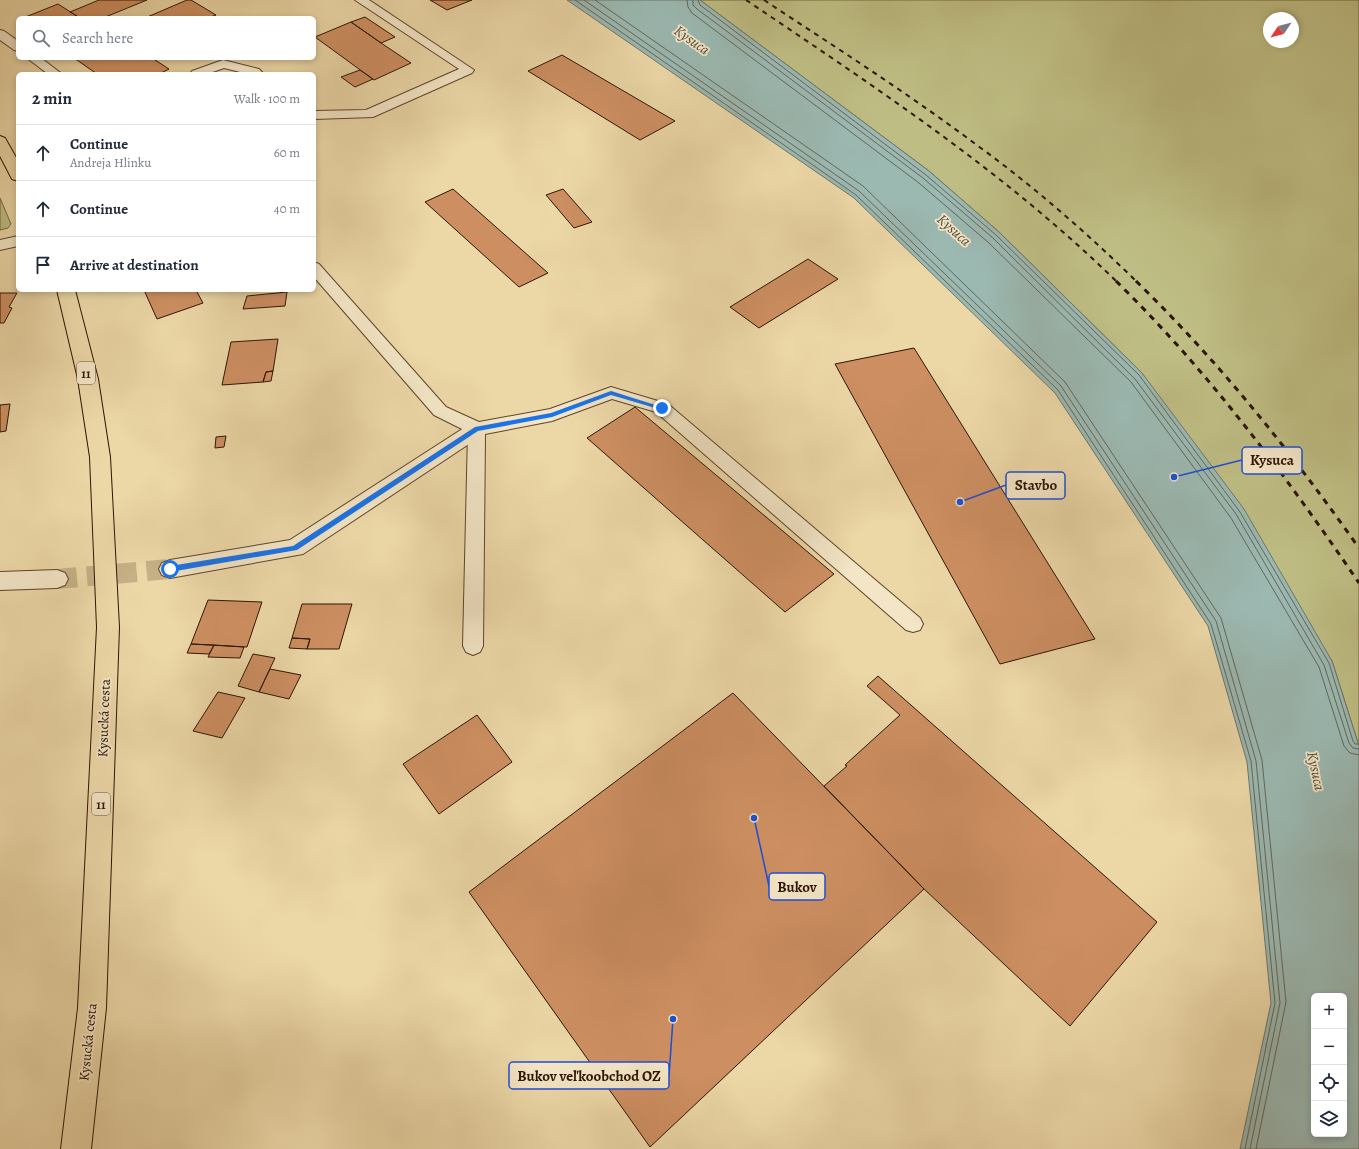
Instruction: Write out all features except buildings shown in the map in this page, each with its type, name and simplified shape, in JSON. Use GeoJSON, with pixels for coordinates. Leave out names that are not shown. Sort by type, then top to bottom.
{"type":"FeatureCollection","features":[{"type":"Feature","properties":{"kind":"main road"},"geometry":{"type":"LineString","coordinates":[[0,141],[16,172]]}},
{"type":"Feature","properties":{"kind":"main road","name":"Kysucká cesta"},"geometry":{"type":"LineString","coordinates":[[66,292],[88,379],[100,458],[108,626],[92,1008],[76,1149]]}},
{"type":"Feature","properties":{"kind":"street"},"geometry":{"type":"LineString","coordinates":[[0,245],[16,241]]}},
{"type":"Feature","properties":{"kind":"street"},"geometry":{"type":"LineString","coordinates":[[170,569],[295,548],[477,429]]}},
{"type":"Feature","properties":{"kind":"street"},"geometry":{"type":"LineString","coordinates":[[0,581],[57,579]]}},
{"type":"Feature","properties":{"kind":"lane"},"geometry":{"type":"LineString","coordinates":[[316,115],[368,114],[468,70],[361,0]]}},
{"type":"Feature","properties":{"kind":"lane"},"geometry":{"type":"LineString","coordinates":[[0,34],[16,46]]}},
{"type":"Feature","properties":{"kind":"lane"},"geometry":{"type":"LineString","coordinates":[[37,60],[53,72]]}},
{"type":"Feature","properties":{"kind":"lane"},"geometry":{"type":"LineString","coordinates":[[201,72],[222,64],[255,72]]}},
{"type":"Feature","properties":{"kind":"lane"},"geometry":{"type":"LineString","coordinates":[[316,269],[440,412],[477,429],[552,415],[611,393],[662,408],[913,624]]}},
{"type":"Feature","properties":{"kind":"lane"},"geometry":{"type":"LineString","coordinates":[[473,646],[477,429]]}},
{"type":"Feature","properties":{"kind":"shaded area"},"geometry":{"type":"Polygon","coordinates":[[[700,0],[1359,0],[1359,746],[1332,661],[1142,373],[999,232],[929,171],[700,0]]]}},
{"type":"Feature","properties":{"kind":"shaded area"},"geometry":{"type":"Polygon","coordinates":[[[0,198],[11,224],[8,228],[0,230],[0,198]]]}},
{"type":"Feature","properties":{"kind":"water"},"geometry":{"type":"Polygon","coordinates":[[[567,0],[700,0],[929,171],[999,232],[1142,373],[1244,509],[1332,661],[1359,746],[1359,1149],[1240,1149],[1271,1003],[1247,762],[1208,626],[1055,393],[854,198],[567,0]]]}},
{"type":"Feature","properties":{"kind":"tunnel"},"geometry":{"type":"LineString","coordinates":[[57,579],[170,569]]}},
{"type":"Feature","properties":{"kind":"railway"},"geometry":{"type":"LineString","coordinates":[[746,0],[843,65],[985,168],[1030,204],[1117,282]]}},
{"type":"Feature","properties":{"kind":"railway"},"geometry":{"type":"LineString","coordinates":[[764,0],[844,52],[996,159],[1058,210],[1137,282]]}},
{"type":"Feature","properties":{"kind":"railway"},"geometry":{"type":"LineString","coordinates":[[1117,282],[1215,388],[1275,464],[1359,583]]}},
{"type":"Feature","properties":{"kind":"railway"},"geometry":{"type":"LineString","coordinates":[[1137,282],[1197,344],[1254,410],[1307,477],[1359,548]]}},
{"type":"Feature","properties":{"kind":"place","name":"Kysuca"},"geometry":{"type":"Point","coordinates":[1174,477]}},
{"type":"Feature","properties":{"kind":"place","name":"Stavbo"},"geometry":{"type":"Point","coordinates":[960,502]}},
{"type":"Feature","properties":{"kind":"place","name":"Bukov"},"geometry":{"type":"Point","coordinates":[754,818]}},
{"type":"Feature","properties":{"kind":"place","name":"Bukov veľkoobchod OZ"},"geometry":{"type":"Point","coordinates":[673,1019]}},
{"type":"Feature","properties":{"kind":"route"},"geometry":{"type":"LineString","coordinates":[[170,569],[295,548],[477,429],[552,415],[611,393],[662,408]]}}]}
